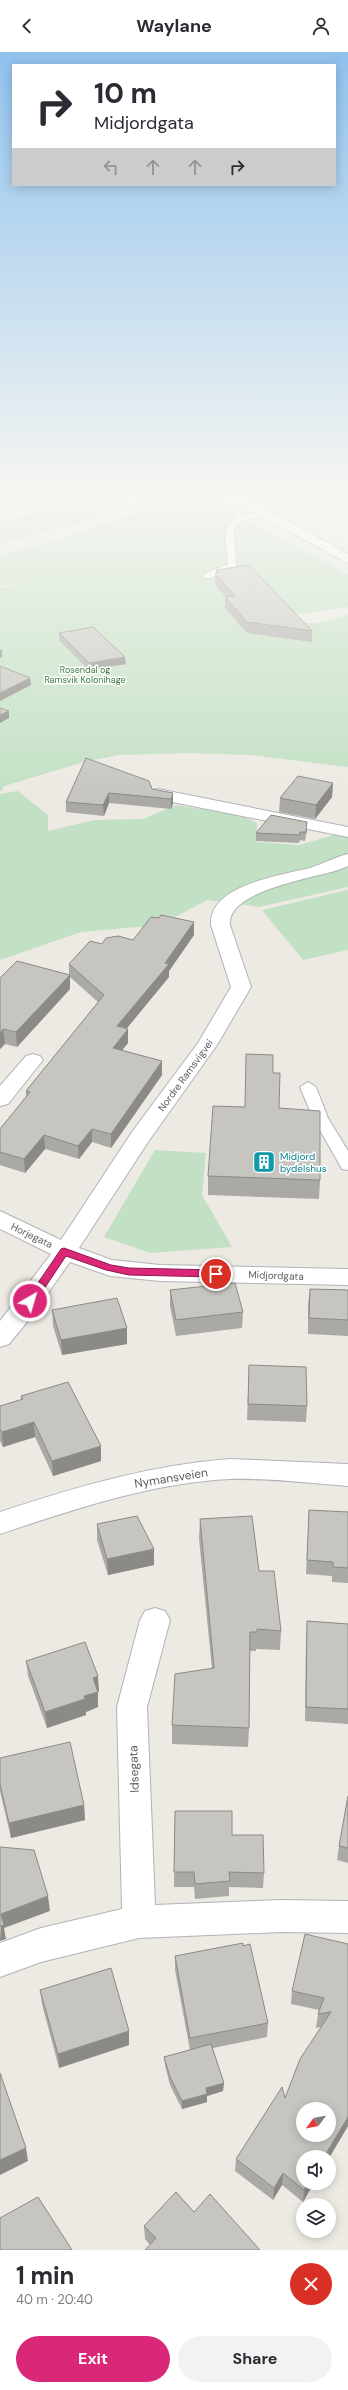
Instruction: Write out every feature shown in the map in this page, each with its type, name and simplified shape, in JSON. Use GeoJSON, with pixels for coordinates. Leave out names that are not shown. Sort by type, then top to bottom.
{"type":"FeatureCollection","features":[{"type":"Feature","properties":{"kind":"street"},"geometry":{"type":"LineString","coordinates":[[158,794],[348,832]]}},
{"type":"Feature","properties":{"kind":"street","name":"Nordre Ramsvigvei"},"geometry":{"type":"LineString","coordinates":[[0,1338],[45,1282],[140,1136],[206,1047],[228,1013],[242,987],[220,920],[225,907],[243,893],[348,859]]}},
{"type":"Feature","properties":{"kind":"street"},"geometry":{"type":"LineString","coordinates":[[0,1099],[33,1060]]}},
{"type":"Feature","properties":{"kind":"street","name":"Horjegata"},"geometry":{"type":"LineString","coordinates":[[0,1219],[64,1251]]}},
{"type":"Feature","properties":{"kind":"street","name":"Midjordgata"},"geometry":{"type":"LineString","coordinates":[[64,1251],[110,1268],[129,1271],[348,1277]]}},
{"type":"Feature","properties":{"kind":"street","name":"Nymansveien"},"geometry":{"type":"LineString","coordinates":[[0,1522],[98,1492],[156,1478],[230,1469],[348,1475]]}},
{"type":"Feature","properties":{"kind":"street","name":"Idsegata"},"geometry":{"type":"LineString","coordinates":[[139,1922],[132,1708],[155,1620]]}},
{"type":"Feature","properties":{"kind":"street"},"geometry":{"type":"LineString","coordinates":[[0,1960],[41,1945],[139,1922],[281,1916],[348,1918]]}},
{"type":"Feature","properties":{"kind":"lane"},"geometry":{"type":"LineString","coordinates":[[308,1087],[314,1109],[324,1130],[348,1164]]}},
{"type":"Feature","properties":{"kind":"green space","name":"Rosendal og Ramsvik Kolonihage"},"geometry":{"type":"Polygon","coordinates":[[[0,592],[348,592],[348,607],[238,623],[262,626],[281,623],[318,623],[348,615],[348,767],[251,755],[190,753],[118,755],[84,762],[4,786],[0,792],[0,592]]]}},
{"type":"Feature","properties":{"kind":"green space"},"geometry":{"type":"Polygon","coordinates":[[[18,791],[48,815],[48,831],[95,820],[143,819],[176,805],[242,816],[257,823],[257,842],[299,845],[348,831],[348,887],[259,907],[207,900],[160,925],[81,932],[0,960],[0,794],[18,791]]]}},
{"type":"Feature","properties":{"kind":"green space"},"geometry":{"type":"Polygon","coordinates":[[[348,890],[348,950],[303,960],[262,910],[348,890]]]}},
{"type":"Feature","properties":{"kind":"green space"},"geometry":{"type":"Polygon","coordinates":[[[155,1150],[206,1153],[202,1195],[232,1247],[150,1253],[104,1237],[155,1150]]]}},
{"type":"Feature","properties":{"kind":"building"},"geometry":{"type":"Polygon","coordinates":[[[231,592],[274,592],[312,631],[247,622],[225,597],[235,596],[231,592]]]}},
{"type":"Feature","properties":{"kind":"building"},"geometry":{"type":"Polygon","coordinates":[[[93,627],[125,657],[89,663],[59,633],[93,627]]]}},
{"type":"Feature","properties":{"kind":"building"},"geometry":{"type":"Polygon","coordinates":[[[0,666],[30,678],[0,693],[0,666]]]}},
{"type":"Feature","properties":{"kind":"building"},"geometry":{"type":"Polygon","coordinates":[[[0,708],[9,711],[0,715],[0,708]]]}},
{"type":"Feature","properties":{"kind":"building"},"geometry":{"type":"Polygon","coordinates":[[[86,758],[149,781],[152,789],[173,793],[171,799],[109,793],[103,805],[66,802],[86,758]]]}},
{"type":"Feature","properties":{"kind":"building"},"geometry":{"type":"Polygon","coordinates":[[[298,776],[333,783],[316,805],[280,798],[298,776]]]}},
{"type":"Feature","properties":{"kind":"building"},"geometry":{"type":"Polygon","coordinates":[[[271,815],[307,822],[306,832],[300,832],[300,835],[256,833],[271,815]]]}},
{"type":"Feature","properties":{"kind":"building"},"geometry":{"type":"Polygon","coordinates":[[[161,915],[194,922],[165,963],[169,964],[117,1026],[128,1029],[113,1048],[162,1061],[111,1134],[92,1129],[78,1146],[44,1135],[24,1159],[0,1152],[0,1129],[30,1092],[26,1091],[104,995],[69,964],[90,941],[102,944],[106,938],[118,936],[133,940],[151,917],[159,918],[161,915]]]}},
{"type":"Feature","properties":{"kind":"building"},"geometry":{"type":"Polygon","coordinates":[[[17,961],[70,975],[16,1032],[3,1029],[0,1033],[0,978],[17,961]]]}},
{"type":"Feature","properties":{"kind":"building"},"geometry":{"type":"Polygon","coordinates":[[[246,1054],[273,1055],[273,1073],[280,1073],[279,1108],[320,1111],[320,1180],[208,1176],[213,1106],[245,1107],[246,1054]]]}},
{"type":"Feature","properties":{"kind":"building"},"geometry":{"type":"Polygon","coordinates":[[[235,1283],[243,1312],[176,1320],[170,1290],[235,1283]]]}},
{"type":"Feature","properties":{"kind":"building"},"geometry":{"type":"Polygon","coordinates":[[[310,1289],[348,1290],[348,1320],[309,1318],[310,1289]]]}},
{"type":"Feature","properties":{"kind":"building"},"geometry":{"type":"Polygon","coordinates":[[[117,1298],[127,1328],[61,1340],[52,1310],[117,1298]]]}},
{"type":"Feature","properties":{"kind":"building"},"geometry":{"type":"Polygon","coordinates":[[[249,1365],[306,1367],[307,1406],[248,1404],[249,1365]]]}},
{"type":"Feature","properties":{"kind":"building"},"geometry":{"type":"Polygon","coordinates":[[[68,1382],[101,1446],[52,1461],[34,1422],[2,1432],[0,1429],[0,1406],[23,1399],[21,1396],[68,1382]]]}},
{"type":"Feature","properties":{"kind":"building"},"geometry":{"type":"Polygon","coordinates":[[[309,1510],[348,1512],[348,1568],[333,1567],[333,1562],[307,1560],[309,1510]]]}},
{"type":"Feature","properties":{"kind":"building"},"geometry":{"type":"Polygon","coordinates":[[[137,1516],[154,1549],[107,1559],[97,1524],[137,1516]]]}},
{"type":"Feature","properties":{"kind":"building"},"geometry":{"type":"Polygon","coordinates":[[[252,1516],[259,1571],[274,1571],[281,1631],[257,1629],[257,1632],[250,1632],[249,1728],[172,1725],[175,1674],[214,1668],[200,1519],[252,1516]]]}},
{"type":"Feature","properties":{"kind":"building"},"geometry":{"type":"Polygon","coordinates":[[[307,1621],[348,1624],[348,1709],[306,1707],[307,1621]]]}},
{"type":"Feature","properties":{"kind":"building"},"geometry":{"type":"Polygon","coordinates":[[[85,1642],[98,1676],[93,1678],[98,1692],[84,1696],[85,1699],[45,1712],[26,1661],[85,1642]]]}},
{"type":"Feature","properties":{"kind":"building"},"geometry":{"type":"Polygon","coordinates":[[[70,1742],[84,1805],[9,1823],[0,1784],[0,1758],[70,1742]]]}},
{"type":"Feature","properties":{"kind":"building"},"geometry":{"type":"Polygon","coordinates":[[[348,1796],[348,1848],[339,1846],[348,1796]]]}},
{"type":"Feature","properties":{"kind":"building"},"geometry":{"type":"Polygon","coordinates":[[[175,1811],[232,1811],[232,1835],[263,1835],[264,1873],[229,1872],[230,1881],[195,1884],[194,1872],[174,1872],[175,1811]]]}},
{"type":"Feature","properties":{"kind":"building"},"geometry":{"type":"Polygon","coordinates":[[[0,1847],[34,1850],[48,1896],[1,1914],[4,1925],[0,1926],[0,1847]]]}},
{"type":"Feature","properties":{"kind":"building"},"geometry":{"type":"Polygon","coordinates":[[[305,1934],[348,1944],[348,2117],[336,2137],[336,2102],[296,2102],[296,2142],[333,2142],[328,2150],[296,2150],[296,2184],[283,2173],[274,2188],[236,2159],[282,2087],[285,2098],[300,2059],[331,2012],[318,2014],[324,1998],[292,1991],[305,1934]]]}},
{"type":"Feature","properties":{"kind":"building"},"geometry":{"type":"Polygon","coordinates":[[[243,1943],[243,1946],[250,1944],[268,2023],[190,2038],[175,1956],[243,1943]]]}},
{"type":"Feature","properties":{"kind":"building"},"geometry":{"type":"Polygon","coordinates":[[[111,1968],[129,2031],[58,2054],[40,1990],[111,1968]]]}},
{"type":"Feature","properties":{"kind":"building"},"geometry":{"type":"Polygon","coordinates":[[[211,2044],[224,2083],[206,2088],[207,2094],[182,2101],[170,2077],[164,2057],[211,2044]]]}},
{"type":"Feature","properties":{"kind":"building"},"geometry":{"type":"Polygon","coordinates":[[[0,2073],[26,2148],[0,2160],[0,2073]]]}},
{"type":"Feature","properties":{"kind":"building"},"geometry":{"type":"Polygon","coordinates":[[[176,2192],[194,2212],[210,2194],[260,2250],[145,2250],[156,2238],[144,2226],[176,2192]]]}},
{"type":"Feature","properties":{"kind":"building"},"geometry":{"type":"Polygon","coordinates":[[[38,2197],[72,2250],[0,2250],[0,2218],[38,2197]]]}},
{"type":"Feature","properties":{"kind":"place","name":"Midjord bydelshus"},"geometry":{"type":"Point","coordinates":[264,1162]}},
{"type":"Feature","properties":{"kind":"route"},"geometry":{"type":"LineString","coordinates":[[30,1301],[45,1282],[64,1251],[110,1268],[129,1271],[216,1274]]}}]}
